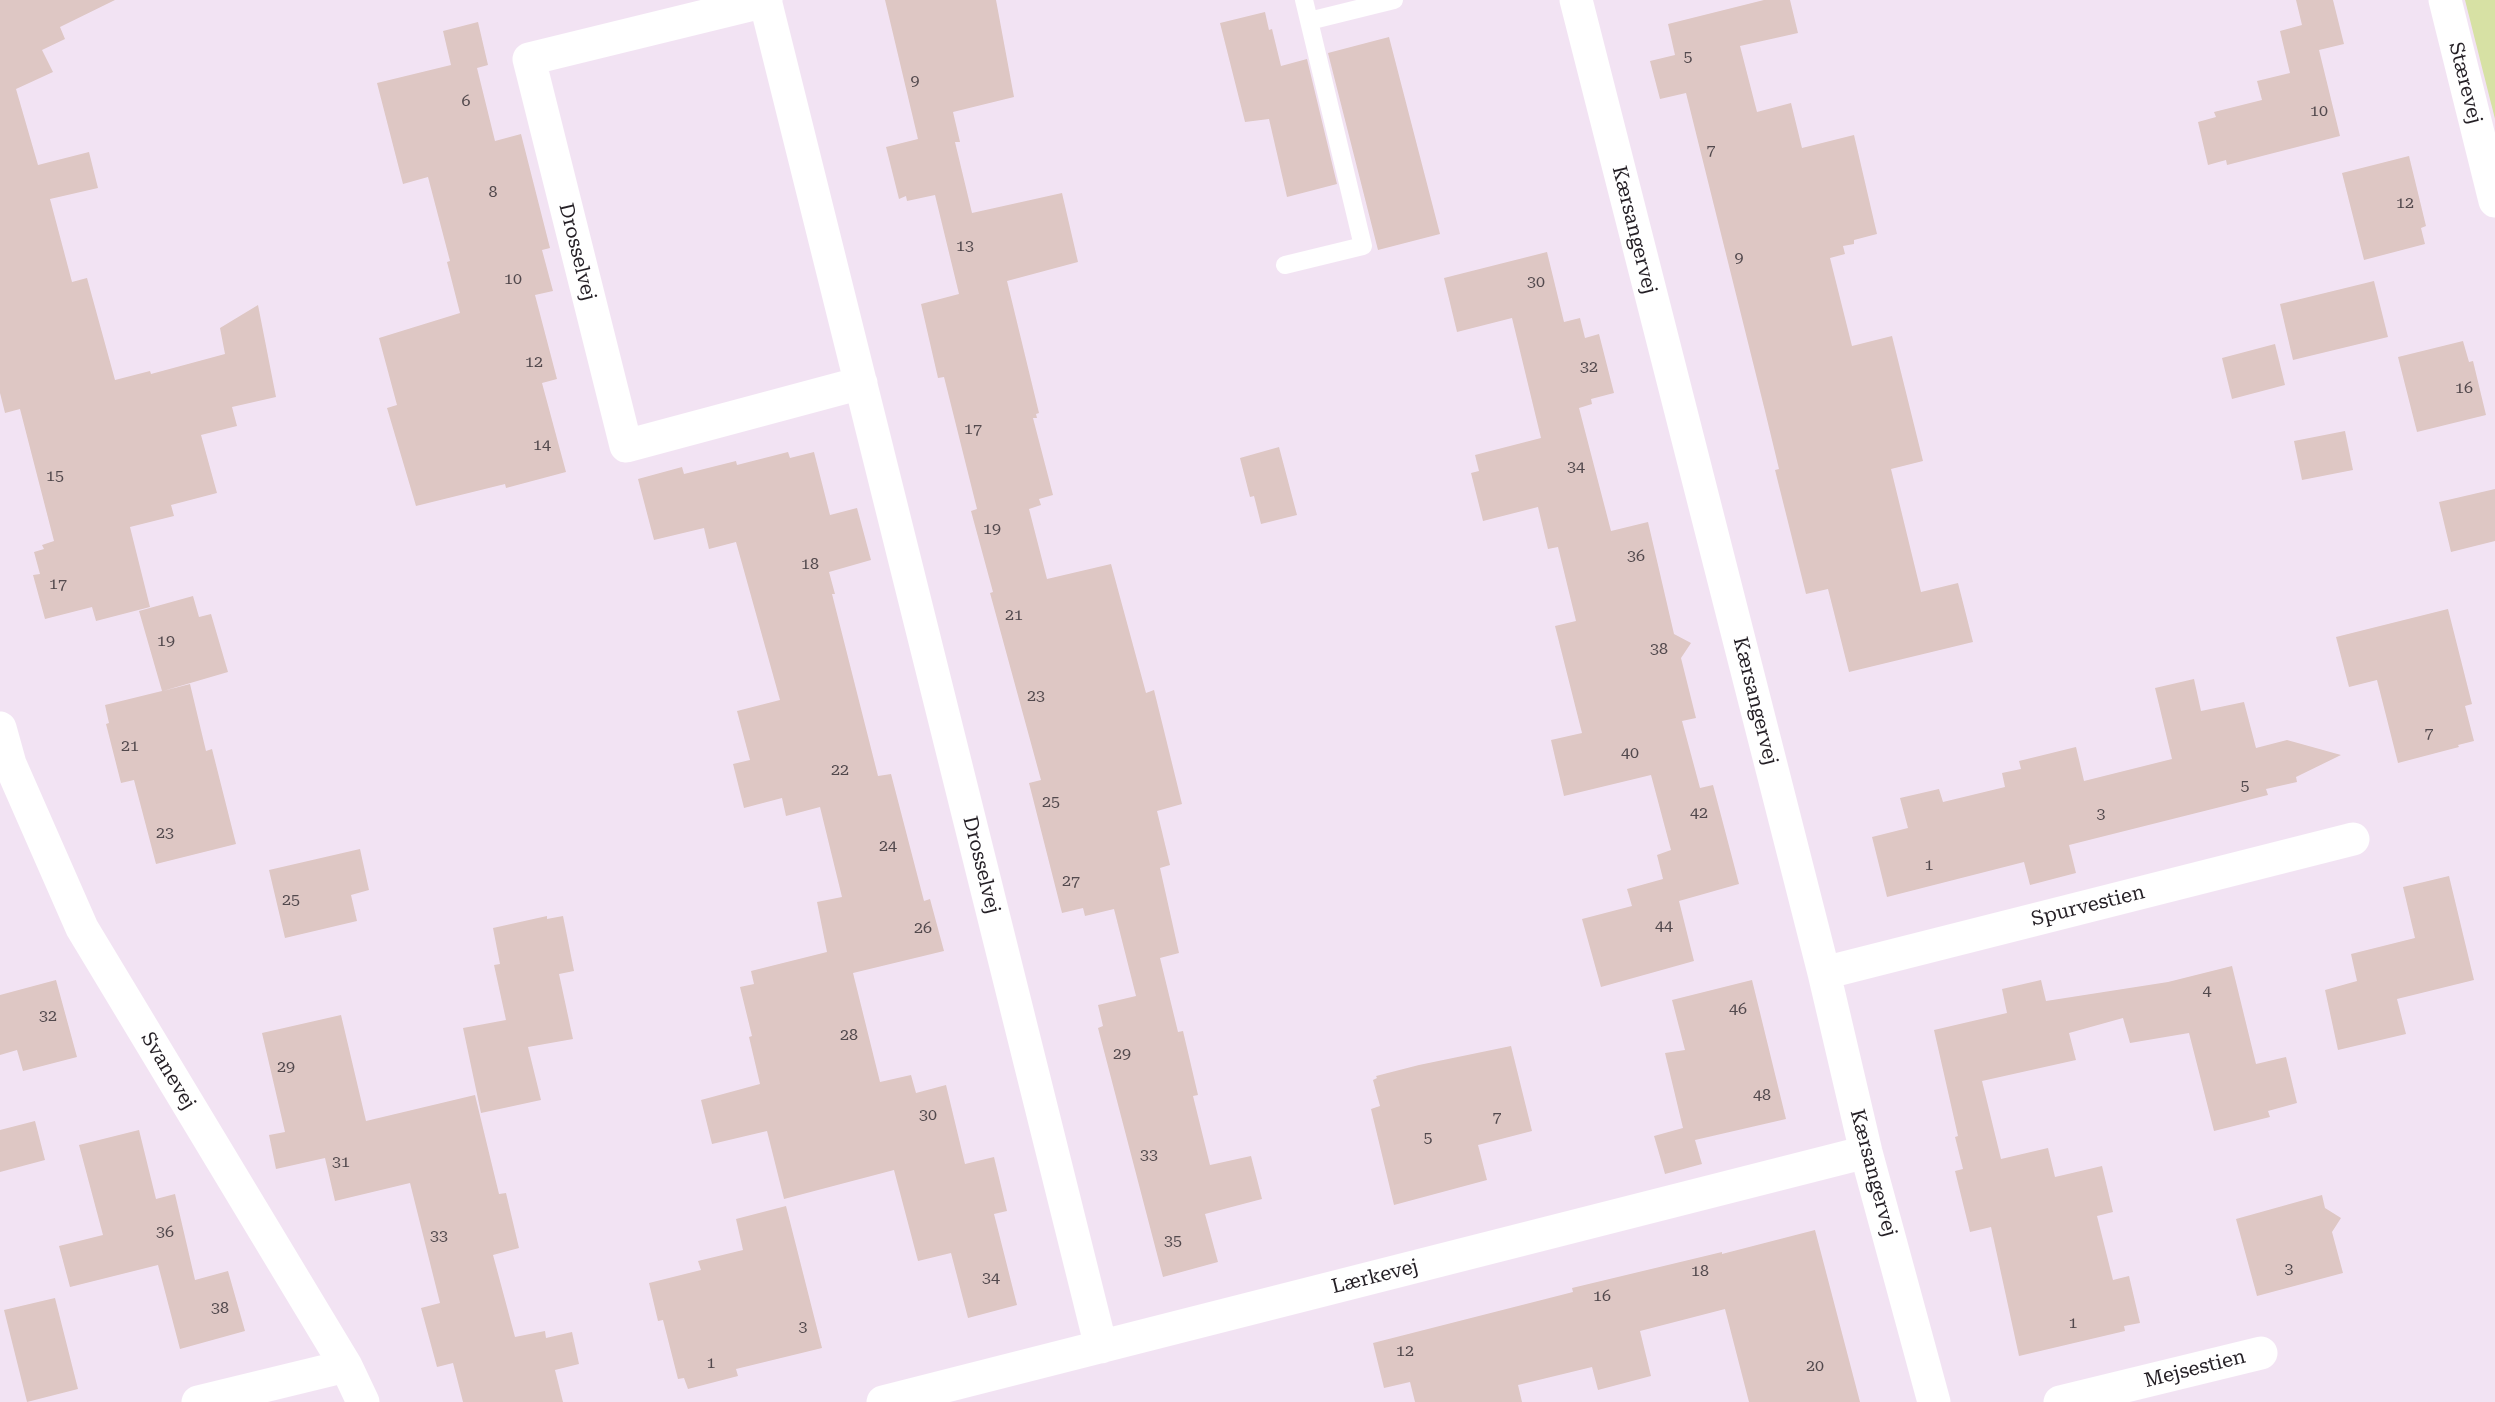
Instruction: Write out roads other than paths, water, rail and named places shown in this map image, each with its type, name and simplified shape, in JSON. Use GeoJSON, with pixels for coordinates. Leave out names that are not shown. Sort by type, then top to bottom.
{"type":"FeatureCollection","features":[{"type":"Feature","properties":{"kind":"street","name":"Kærsangervej"},"geometry":{"type":"LineString","coordinates":[[1576,0],[1824,973],[1866,1152],[1935,1402]]}},
{"type":"Feature","properties":{"kind":"street","name":"Stærevej"},"geometry":{"type":"LineString","coordinates":[[2445,0],[2495,201]]}},
{"type":"Feature","properties":{"kind":"street","name":"Drosselvej"},"geometry":{"type":"LineString","coordinates":[[861,383],[626,446],[529,59],[766,1],[1101,1347]]}},
{"type":"Feature","properties":{"kind":"street","name":"Svanevej"},"geometry":{"type":"LineString","coordinates":[[0,728],[10,764],[82,928],[346,1366],[363,1402]]}},
{"type":"Feature","properties":{"kind":"street","name":"Spurvestien"},"geometry":{"type":"LineString","coordinates":[[1824,973],[2353,839]]}},
{"type":"Feature","properties":{"kind":"street","name":"Lærkevej"},"geometry":{"type":"LineString","coordinates":[[883,1402],[1866,1152]]}},
{"type":"Feature","properties":{"kind":"street","name":"Mejsestien"},"geometry":{"type":"LineString","coordinates":[[2060,1402],[2260,1353]]}},
{"type":"Feature","properties":{"kind":"street"},"geometry":{"type":"LineString","coordinates":[[198,1402],[346,1366]]}},
{"type":"Feature","properties":{"kind":"lane"},"geometry":{"type":"LineString","coordinates":[[1285,265],[1363,246],[1304,0]]}},
{"type":"Feature","properties":{"kind":"lane"},"geometry":{"type":"LineString","coordinates":[[1309,21],[1394,0]]}}]}
